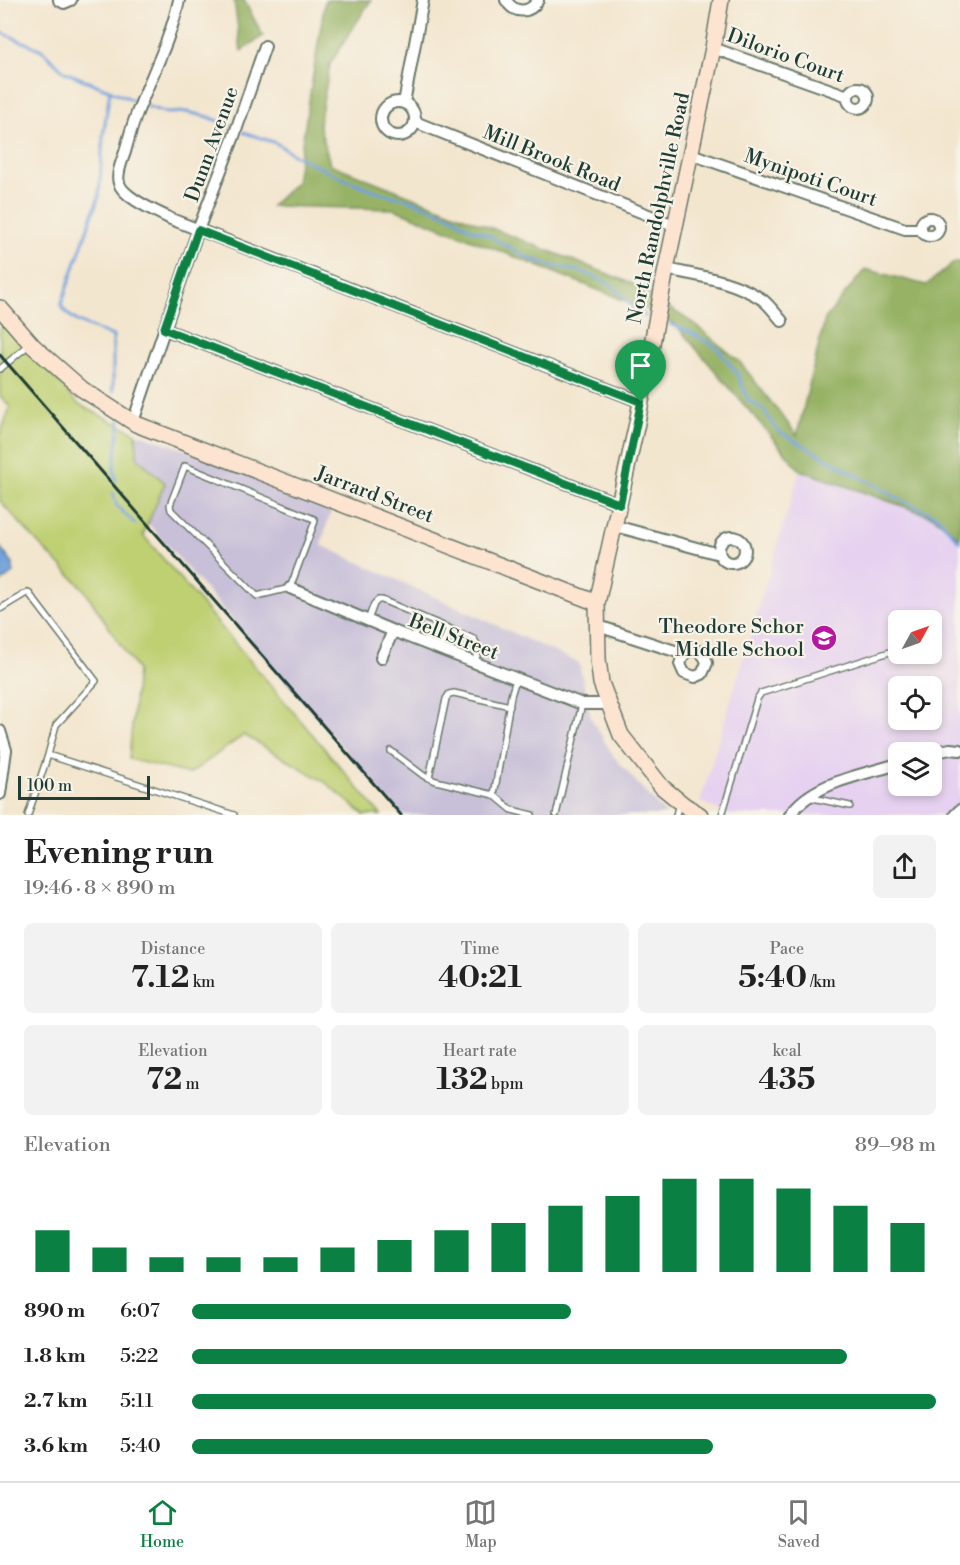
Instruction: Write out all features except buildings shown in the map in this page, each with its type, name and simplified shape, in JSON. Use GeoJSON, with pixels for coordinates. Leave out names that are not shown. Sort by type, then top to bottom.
{"type":"FeatureCollection","features":[{"type":"Feature","properties":{"kind":"street"},"geometry":{"type":"LineString","coordinates":[[59,0],[64,3],[71,0]]}},
{"type":"Feature","properties":{"kind":"street"},"geometry":{"type":"LineString","coordinates":[[179,0],[174,23],[137,111],[118,176],[122,190],[171,219],[641,402]]}},
{"type":"Feature","properties":{"kind":"street"},"geometry":{"type":"LineString","coordinates":[[404,103],[423,0]]}},
{"type":"Feature","properties":{"kind":"street"},"geometry":{"type":"LineString","coordinates":[[506,0],[510,6],[520,11],[530,9],[538,0]]}},
{"type":"Feature","properties":{"kind":"street","name":"North Randolphville Road"},"geometry":{"type":"LineString","coordinates":[[700,815],[677,808],[621,735],[601,683],[597,603],[641,402],[721,0]]}},
{"type":"Feature","properties":{"kind":"street","name":"Dunn Avenue"},"geometry":{"type":"LineString","coordinates":[[136,424],[134,419],[164,329],[265,46]]}},
{"type":"Feature","properties":{"kind":"street","name":"Dilorio Court"},"geometry":{"type":"LineString","coordinates":[[713,48],[848,96]]}},
{"type":"Feature","properties":{"kind":"street"},"geometry":{"type":"LineString","coordinates":[[398,101],[404,103],[413,110],[415,122],[410,132],[400,136],[389,134],[382,126],[381,116],[387,105],[398,101]]}},
{"type":"Feature","properties":{"kind":"street","name":"Mill Brook Road"},"geometry":{"type":"LineString","coordinates":[[415,122],[675,226]]}},
{"type":"Feature","properties":{"kind":"street","name":"Mynipoti Court"},"geometry":{"type":"LineString","coordinates":[[691,154],[905,229],[921,230]]}},
{"type":"Feature","properties":{"kind":"street"},"geometry":{"type":"LineString","coordinates":[[666,269],[720,280],[741,287],[765,302],[782,321]]}},
{"type":"Feature","properties":{"kind":"street","name":"Jarrard Street"},"geometry":{"type":"LineString","coordinates":[[0,308],[31,343],[82,389],[136,424],[597,603]]}},
{"type":"Feature","properties":{"kind":"street"},"geometry":{"type":"LineString","coordinates":[[164,329],[620,504]]}},
{"type":"Feature","properties":{"kind":"street"},"geometry":{"type":"LineString","coordinates":[[615,526],[719,554]]}},
{"type":"Feature","properties":{"kind":"street","name":"Bell Street"},"geometry":{"type":"LineString","coordinates":[[290,588],[412,639],[582,704],[608,704]]}},
{"type":"Feature","properties":{"kind":"street"},"geometry":{"type":"LineString","coordinates":[[598,626],[684,654]]}},
{"type":"Feature","properties":{"kind":"street"},"geometry":{"type":"LineString","coordinates":[[381,658],[393,631]]}},
{"type":"Feature","properties":{"kind":"street"},"geometry":{"type":"LineString","coordinates":[[0,731],[6,750],[0,794]]}},
{"type":"Feature","properties":{"kind":"street"},"geometry":{"type":"LineString","coordinates":[[942,751],[960,750]]}},
{"type":"Feature","properties":{"kind":"street"},"geometry":{"type":"LineString","coordinates":[[790,815],[806,797],[823,787],[888,767]]}},
{"type":"Feature","properties":{"kind":"street"},"geometry":{"type":"LineString","coordinates":[[955,815],[960,810]]}},
{"type":"Feature","properties":{"kind":"lane"},"geometry":{"type":"LineString","coordinates":[[0,369],[31,343]]}},
{"type":"Feature","properties":{"kind":"lane"},"geometry":{"type":"LineString","coordinates":[[186,466],[314,519],[290,588],[257,596],[171,510],[186,466]]}},
{"type":"Feature","properties":{"kind":"lane"},"geometry":{"type":"LineString","coordinates":[[0,609],[28,592],[96,681],[56,725],[28,815]]}},
{"type":"Feature","properties":{"kind":"lane"},"geometry":{"type":"LineString","coordinates":[[368,620],[378,600],[449,628],[477,642],[479,653],[475,663]]}},
{"type":"Feature","properties":{"kind":"lane"},"geometry":{"type":"LineString","coordinates":[[412,639],[421,617]]}},
{"type":"Feature","properties":{"kind":"lane"},"geometry":{"type":"LineString","coordinates":[[441,650],[449,628]]}},
{"type":"Feature","properties":{"kind":"lane"},"geometry":{"type":"LineString","coordinates":[[722,815],[757,699],[761,693],[888,653]]}},
{"type":"Feature","properties":{"kind":"lane"},"geometry":{"type":"LineString","coordinates":[[494,795],[516,679]]}},
{"type":"Feature","properties":{"kind":"lane"},"geometry":{"type":"LineString","coordinates":[[429,778],[449,694],[454,693],[510,706]]}},
{"type":"Feature","properties":{"kind":"lane"},"geometry":{"type":"LineString","coordinates":[[555,815],[582,704]]}},
{"type":"Feature","properties":{"kind":"lane"},"geometry":{"type":"LineString","coordinates":[[392,751],[429,778],[494,795],[512,810],[532,815]]}},
{"type":"Feature","properties":{"kind":"lane"},"geometry":{"type":"LineString","coordinates":[[48,755],[234,815]]}},
{"type":"Feature","properties":{"kind":"lane"},"geometry":{"type":"LineString","coordinates":[[806,797],[850,806]]}},
{"type":"Feature","properties":{"kind":"shaded area"},"geometry":{"type":"Polygon","coordinates":[[[136,433],[334,500],[321,545],[579,663],[591,718],[614,757],[666,815],[401,815],[148,523],[164,483],[137,457],[136,433]]]}},
{"type":"Feature","properties":{"kind":"shaded area","name":"Theodore Schor Middle School"},"geometry":{"type":"Polygon","coordinates":[[[800,470],[934,517],[960,538],[960,815],[731,815],[700,802],[800,470]]]}},
{"type":"Feature","properties":{"kind":"green space"},"geometry":{"type":"Polygon","coordinates":[[[234,0],[244,0],[263,36],[241,51],[234,0]]]}},
{"type":"Feature","properties":{"kind":"green space"},"geometry":{"type":"Polygon","coordinates":[[[325,0],[371,0],[330,64],[319,124],[330,164],[633,284],[693,323],[739,361],[797,435],[825,319],[865,269],[926,285],[955,262],[960,262],[960,538],[934,517],[800,470],[675,324],[651,311],[394,209],[271,206],[296,182],[325,0]]]}},
{"type":"Feature","properties":{"kind":"green space"},"geometry":{"type":"Polygon","coordinates":[[[0,316],[78,404],[136,433],[137,457],[165,483],[143,535],[381,815],[364,815],[325,782],[244,735],[189,774],[129,759],[137,670],[83,588],[0,501],[0,436],[10,407],[0,396],[0,316]]]}},
{"type":"Feature","properties":{"kind":"water"},"geometry":{"type":"Polygon","coordinates":[[[0,547],[13,564],[13,573],[0,583],[0,547]]]}},
{"type":"Feature","properties":{"kind":"waterway"},"geometry":{"type":"LineString","coordinates":[[0,32],[42,50],[65,72],[133,100]]}},
{"type":"Feature","properties":{"kind":"waterway"},"geometry":{"type":"LineString","coordinates":[[110,90],[103,137],[99,196],[61,305],[77,321],[113,336],[113,391]]}},
{"type":"Feature","properties":{"kind":"waterway"},"geometry":{"type":"LineString","coordinates":[[146,106],[167,113],[187,112],[209,117],[230,126]]}},
{"type":"Feature","properties":{"kind":"waterway"},"geometry":{"type":"LineString","coordinates":[[243,132],[276,143],[342,178],[453,217],[471,229],[486,234],[526,257],[552,266],[581,271],[610,284],[637,313],[646,316]]}},
{"type":"Feature","properties":{"kind":"waterway"},"geometry":{"type":"LineString","coordinates":[[670,324],[716,347],[737,373],[748,400],[763,409],[778,431],[901,500],[937,516],[960,542]]}},
{"type":"Feature","properties":{"kind":"waterway"},"geometry":{"type":"LineString","coordinates":[[116,480],[114,470],[120,420]]}},
{"type":"Feature","properties":{"kind":"waterway"},"geometry":{"type":"LineString","coordinates":[[113,493],[117,506],[135,524]]}},
{"type":"Feature","properties":{"kind":"railway"},"geometry":{"type":"LineString","coordinates":[[0,355],[401,815]]}},
{"type":"Feature","properties":{"kind":"place","name":"Theodore Schor Middle School"},"geometry":{"type":"Point","coordinates":[824,638]}},
{"type":"Feature","properties":{"kind":"route"},"geometry":{"type":"LineString","coordinates":[[198,230],[641,402],[620,504],[164,329],[198,230]]}}]}
